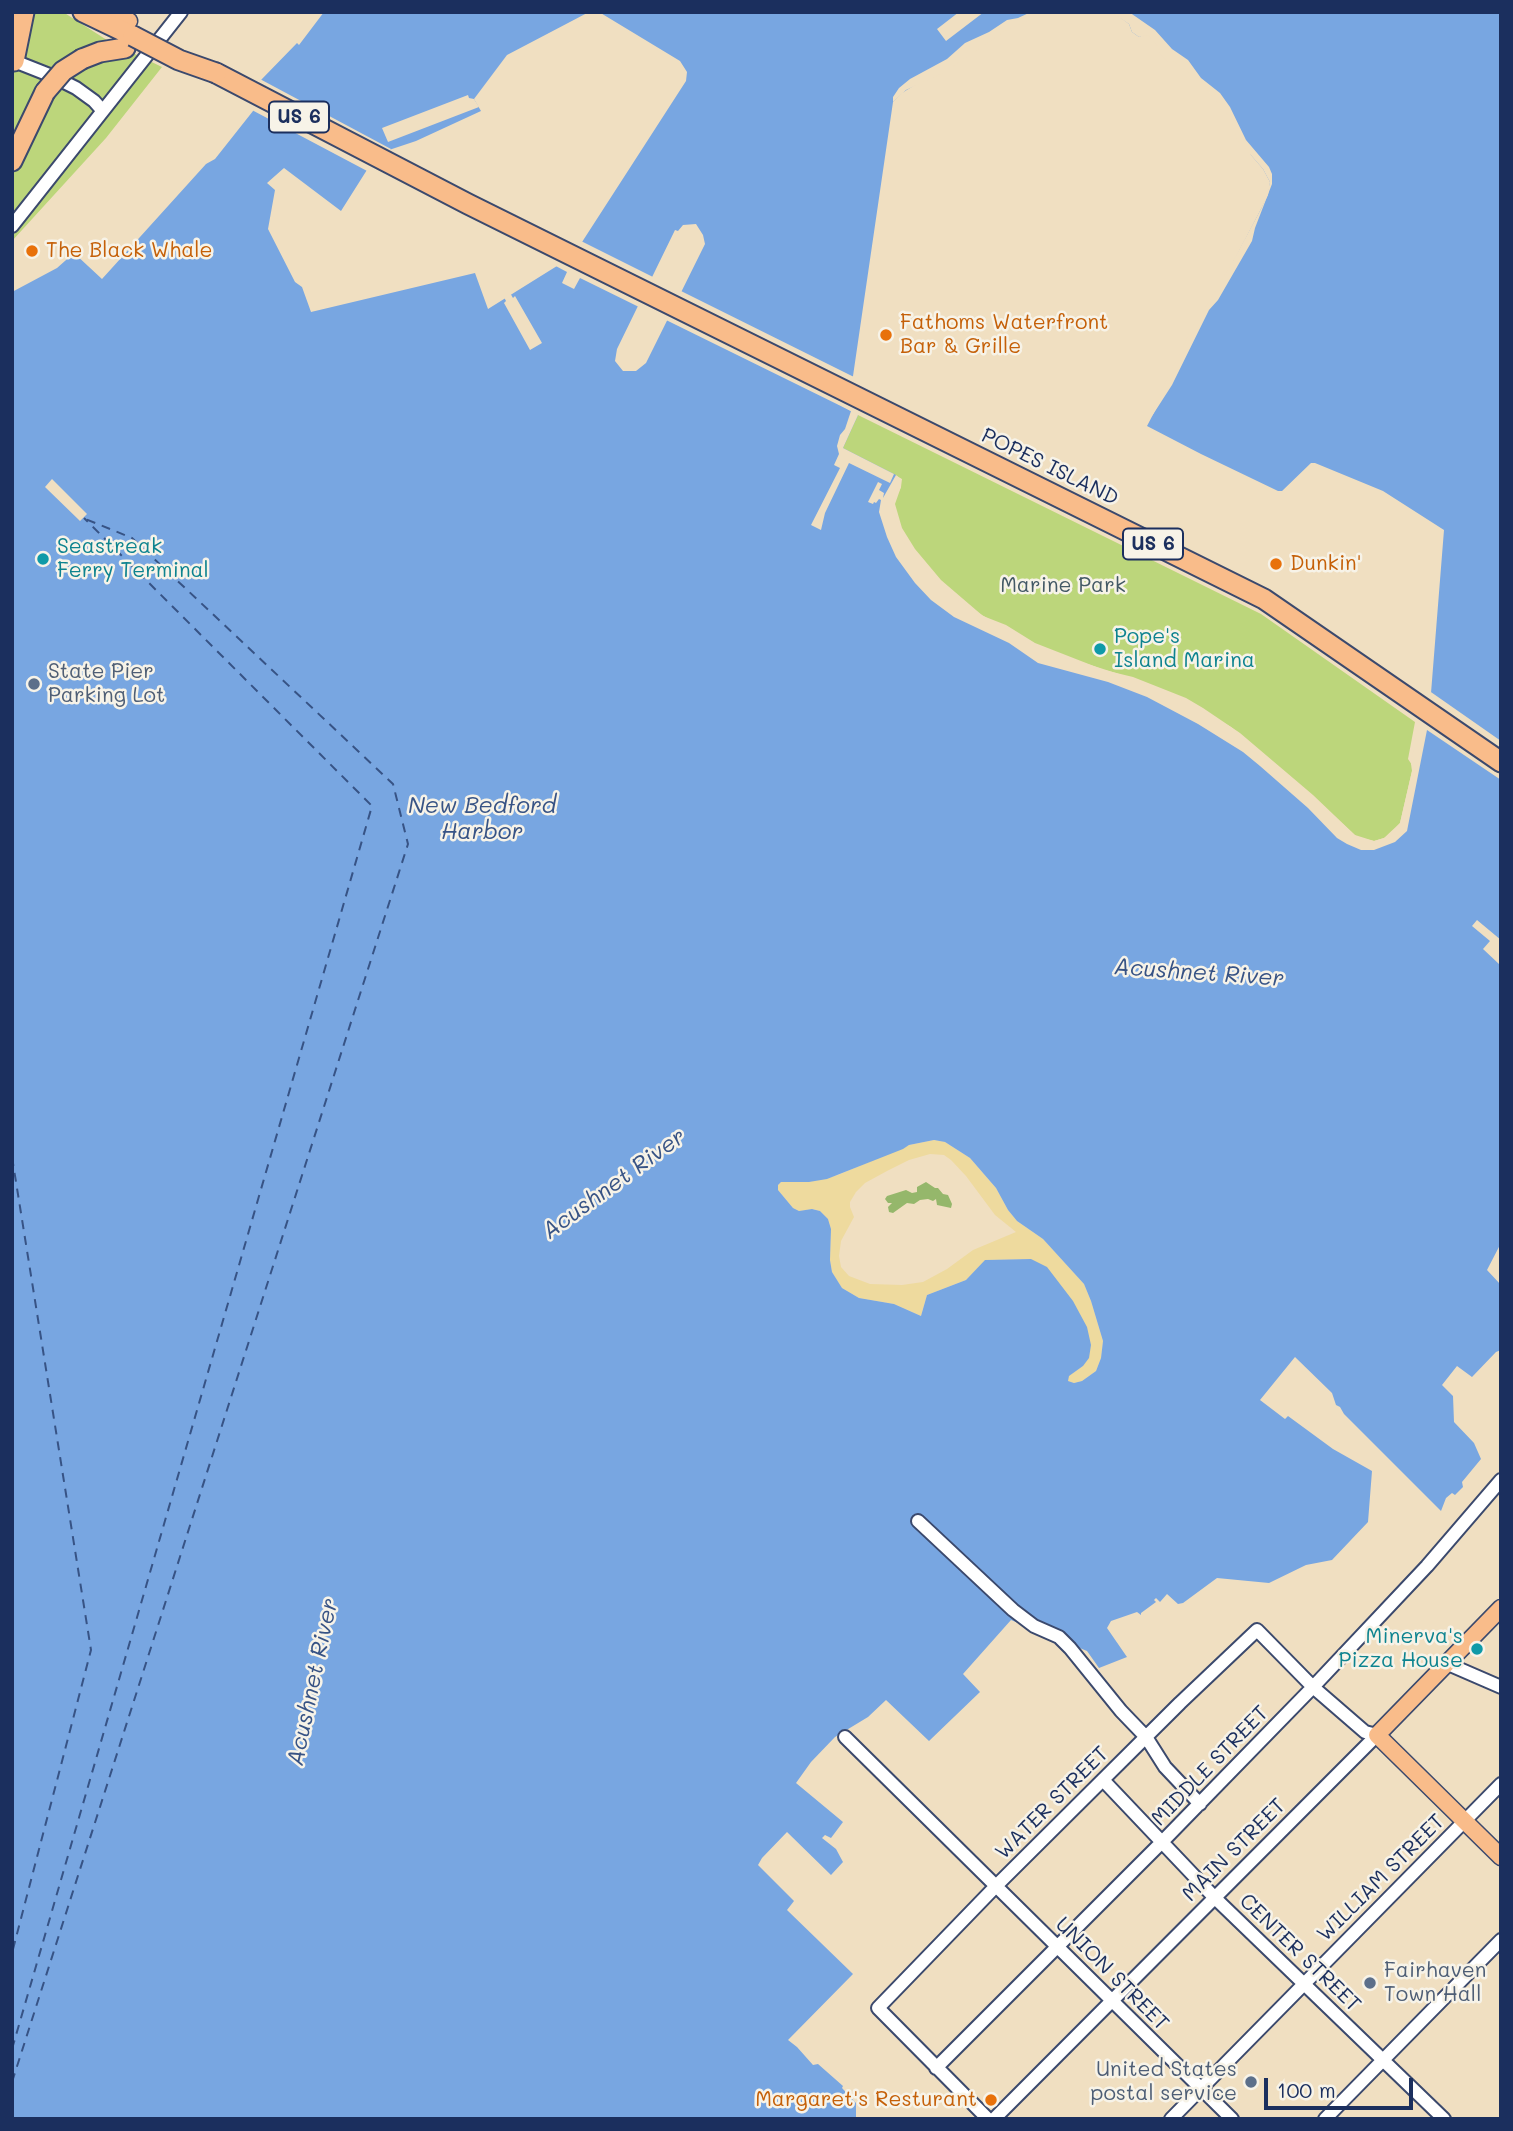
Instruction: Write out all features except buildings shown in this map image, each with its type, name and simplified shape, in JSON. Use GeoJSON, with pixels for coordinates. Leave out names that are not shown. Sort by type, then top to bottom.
{"type":"FeatureCollection","features":[{"type":"Feature","properties":{"kind":"highway"},"geometry":{"type":"LineString","coordinates":[[13,64],[24,12]]}},
{"type":"Feature","properties":{"kind":"highway","name":"US 6"},"geometry":{"type":"LineString","coordinates":[[83,12],[184,51],[216,73]]}},
{"type":"Feature","properties":{"kind":"highway"},"geometry":{"type":"LineString","coordinates":[[12,161],[45,92],[62,71],[100,52],[129,29]]}},
{"type":"Feature","properties":{"kind":"highway","name":"US 6"},"geometry":{"type":"LineString","coordinates":[[129,29],[178,60],[216,73]]}},
{"type":"Feature","properties":{"kind":"highway","name":"POPES ISLAND"},"geometry":{"type":"LineString","coordinates":[[216,73],[468,204],[1264,599],[1501,762]]}},
{"type":"Feature","properties":{"kind":"main road","name":"US 6"},"geometry":{"type":"LineString","coordinates":[[111,12],[129,29]]}},
{"type":"Feature","properties":{"kind":"main road","name":"MAIN STREET"},"geometry":{"type":"LineString","coordinates":[[1377,1735],[1501,1608]]}},
{"type":"Feature","properties":{"kind":"main road"},"geometry":{"type":"LineString","coordinates":[[1377,1735],[1501,1857]]}},
{"type":"Feature","properties":{"kind":"street"},"geometry":{"type":"LineString","coordinates":[[12,226],[181,12]]}},
{"type":"Feature","properties":{"kind":"street"},"geometry":{"type":"LineString","coordinates":[[13,64],[52,76],[94,101],[102,110]]}},
{"type":"Feature","properties":{"kind":"street","name":"MIDDLE STREET"},"geometry":{"type":"LineString","coordinates":[[936,2068],[1313,1687],[1427,1566],[1501,1480]]}},
{"type":"Feature","properties":{"kind":"street"},"geometry":{"type":"LineString","coordinates":[[918,1521],[1013,1610],[1034,1626],[1059,1637],[1070,1648],[1121,1711],[1146,1737],[1165,1768],[1200,1804]]}},
{"type":"Feature","properties":{"kind":"street","name":"WATER STREET"},"geometry":{"type":"LineString","coordinates":[[936,2068],[878,2008],[996,1886],[1257,1630],[1313,1687]]}},
{"type":"Feature","properties":{"kind":"street"},"geometry":{"type":"LineString","coordinates":[[1448,1664],[1501,1687]]}},
{"type":"Feature","properties":{"kind":"street"},"geometry":{"type":"LineString","coordinates":[[1313,1687],[1364,1732],[1377,1735]]}},
{"type":"Feature","properties":{"kind":"street","name":"MAIN STREET"},"geometry":{"type":"LineString","coordinates":[[994,2119],[1377,1735]]}},
{"type":"Feature","properties":{"kind":"street","name":"UNION STREET"},"geometry":{"type":"LineString","coordinates":[[845,1737],[1231,2119]]}},
{"type":"Feature","properties":{"kind":"street","name":"CENTER STREET"},"geometry":{"type":"LineString","coordinates":[[1103,1780],[1214,1898],[1444,2119]]}},
{"type":"Feature","properties":{"kind":"street","name":"WILLIAM STREET"},"geometry":{"type":"LineString","coordinates":[[1171,2119],[1501,1784]]}},
{"type":"Feature","properties":{"kind":"street"},"geometry":{"type":"LineString","coordinates":[[1325,2119],[1501,1940]]}},
{"type":"Feature","properties":{"kind":"street"},"geometry":{"type":"LineString","coordinates":[[936,2068],[988,2119]]}},
{"type":"Feature","properties":{"kind":"green space"},"geometry":{"type":"Polygon","coordinates":[[[12,12],[63,12],[110,42],[162,67],[106,138],[12,241],[12,12]]]}},
{"type":"Feature","properties":{"kind":"green space","name":"Marine Park"},"geometry":{"type":"Polygon","coordinates":[[[858,415],[1261,614],[1415,722],[1408,759],[1412,771],[1400,823],[1384,838],[1374,841],[1355,835],[1240,733],[1203,708],[1186,698],[1133,677],[1104,670],[1035,643],[1006,625],[983,616],[941,580],[915,549],[902,528],[895,504],[902,479],[842,448],[858,415]]]}},
{"type":"Feature","properties":{"kind":"green space"},"geometry":{"type":"Polygon","coordinates":[[[926,1182],[948,1195],[951,1208],[937,1205],[936,1199],[928,1199],[914,1204],[907,1203],[893,1213],[889,1212],[888,1207],[892,1203],[885,1199],[887,1196],[906,1190],[917,1192],[917,1187],[926,1182]]]}},
{"type":"Feature","properties":{"kind":"sand"},"geometry":{"type":"Polygon","coordinates":[[[934,1140],[945,1142],[970,1158],[996,1188],[1017,1221],[1043,1239],[1084,1284],[1103,1341],[1096,1371],[1082,1381],[1067,1381],[1068,1376],[1083,1366],[1031,1259],[986,1260],[966,1280],[927,1295],[921,1316],[894,1304],[859,1298],[842,1288],[832,1272],[831,1229],[828,1219],[820,1211],[799,1211],[793,1208],[778,1190],[778,1185],[781,1182],[809,1182],[838,1175],[909,1145],[934,1140]],[[930,1154],[909,1160],[865,1183],[856,1192],[850,1202],[854,1217],[841,1241],[839,1256],[841,1267],[849,1276],[870,1284],[902,1285],[923,1282],[973,1250],[1016,1232],[995,1215],[966,1176],[944,1155],[930,1154]]]}},
{"type":"Feature","properties":{"kind":"water","name":"New Bedford Harbor"},"geometry":{"type":"Polygon","coordinates":[[[324,12],[589,12],[507,55],[474,99],[481,111],[416,141],[377,154],[341,211],[284,168],[267,183],[275,190],[268,229],[295,282],[302,287],[311,312],[475,273],[488,309],[573,256],[686,81],[687,72],[680,61],[599,12],[1050,12],[1015,23],[902,93],[893,102],[853,376],[838,404],[858,415],[843,448],[896,475],[898,480],[891,501],[893,528],[906,553],[955,603],[1036,651],[1211,719],[1355,840],[1378,843],[1401,829],[1431,693],[1444,530],[1383,491],[1315,463],[1311,463],[1282,491],[1278,491],[1147,426],[1261,209],[1268,195],[1270,182],[1251,155],[1232,117],[1199,80],[1148,33],[1139,37],[1132,32],[1129,24],[1113,12],[1501,12],[1501,1243],[1487,1270],[1501,1285],[1501,1350],[1472,1377],[1457,1366],[1442,1385],[1453,1396],[1454,1422],[1474,1443],[1481,1459],[1462,1482],[1463,1487],[1455,1495],[1452,1493],[1446,1498],[1441,1511],[1344,1414],[1336,1405],[1332,1393],[1295,1357],[1260,1400],[1285,1419],[1288,1416],[1333,1449],[1372,1471],[1368,1522],[1332,1560],[1306,1565],[1269,1583],[1217,1578],[1183,1603],[1178,1604],[1167,1594],[1160,1602],[1156,1598],[1156,1602],[1141,1615],[1137,1612],[1111,1621],[1107,1628],[1127,1657],[1099,1668],[1087,1651],[1011,1620],[963,1674],[980,1692],[929,1741],[886,1700],[868,1717],[835,1737],[811,1762],[796,1783],[843,1822],[831,1838],[825,1835],[822,1838],[836,1849],[843,1862],[831,1875],[787,1832],[758,1865],[794,1901],[787,1910],[853,1974],[788,2040],[813,2065],[818,2064],[843,2086],[856,2103],[856,2119],[12,2119],[12,292],[57,268],[74,253],[102,279],[206,164],[215,159],[253,111],[261,80],[297,43],[299,45],[324,12]],[[696,224],[683,225],[678,231],[675,230],[617,349],[615,361],[623,371],[636,371],[646,363],[705,244],[696,224]],[[934,1140],[909,1145],[827,1179],[781,1182],[778,1190],[793,1208],[799,1211],[820,1211],[828,1219],[831,1229],[832,1272],[842,1288],[859,1298],[894,1304],[921,1316],[927,1295],[966,1280],[985,1260],[1031,1259],[1047,1267],[1073,1301],[1087,1327],[1091,1345],[1089,1358],[1069,1376],[1068,1381],[1082,1381],[1096,1371],[1103,1341],[1084,1284],[1043,1239],[1017,1221],[996,1188],[970,1158],[945,1142],[934,1140]]]}},
{"type":"Feature","properties":{"kind":"pier"},"geometry":{"type":"Polygon","coordinates":[[[959,12],[984,12],[946,41],[937,29],[959,12]]]}},
{"type":"Feature","properties":{"kind":"pier"},"geometry":{"type":"Polygon","coordinates":[[[1031,12],[1052,12],[1008,29],[943,73],[906,90],[893,102],[899,88],[947,59],[965,43],[1007,20],[1031,12]]]}},
{"type":"Feature","properties":{"kind":"pier"},"geometry":{"type":"Polygon","coordinates":[[[1111,12],[1129,12],[1155,30],[1172,49],[1188,60],[1201,78],[1220,93],[1246,140],[1272,174],[1272,184],[1252,241],[1218,300],[1209,310],[1172,385],[1152,416],[1154,406],[1196,320],[1233,261],[1261,209],[1270,182],[1263,169],[1237,139],[1231,119],[1206,89],[1174,61],[1168,62],[1148,35],[1139,37],[1132,32],[1129,24],[1111,12]]]}},
{"type":"Feature","properties":{"kind":"pier"},"geometry":{"type":"Polygon","coordinates":[[[258,78],[391,149],[379,157],[369,172],[250,109],[258,78]]]}},
{"type":"Feature","properties":{"kind":"pier"},"geometry":{"type":"Polygon","coordinates":[[[468,95],[479,107],[388,142],[382,128],[468,95]]]}},
{"type":"Feature","properties":{"kind":"pier"},"geometry":{"type":"Polygon","coordinates":[[[579,240],[655,278],[641,308],[580,278],[574,289],[562,283],[567,272],[552,264],[571,253],[579,240]]]}},
{"type":"Feature","properties":{"kind":"pier"},"geometry":{"type":"Polygon","coordinates":[[[679,290],[856,378],[842,402],[861,415],[858,415],[843,448],[894,474],[890,483],[849,463],[825,513],[821,530],[811,525],[840,468],[834,465],[839,454],[837,446],[851,411],[664,319],[679,290]]]}},
{"type":"Feature","properties":{"kind":"pier"},"geometry":{"type":"Polygon","coordinates":[[[509,291],[513,298],[515,296],[542,343],[530,350],[504,303],[506,301],[503,295],[509,291]]]}},
{"type":"Feature","properties":{"kind":"pier"},"geometry":{"type":"Polygon","coordinates":[[[896,475],[901,479],[901,487],[893,510],[900,537],[933,579],[957,600],[1037,648],[1119,674],[1174,696],[1231,727],[1357,837],[1374,841],[1384,838],[1400,823],[1412,771],[1418,726],[1428,690],[1501,741],[1501,780],[1427,730],[1407,831],[1395,842],[1374,850],[1361,850],[1347,844],[1337,838],[1308,808],[1243,752],[1198,724],[1147,697],[1108,682],[1038,663],[1009,643],[954,617],[931,600],[896,557],[879,512],[881,500],[873,504],[868,502],[878,482],[882,484],[879,490],[884,493],[883,498],[896,475]]]}},
{"type":"Feature","properties":{"kind":"pier"},"geometry":{"type":"Polygon","coordinates":[[[52,479],[87,514],[80,521],[45,487],[52,479]]]}},
{"type":"Feature","properties":{"kind":"pier"},"geometry":{"type":"Polygon","coordinates":[[[1477,920],[1501,940],[1499,964],[1483,949],[1490,941],[1472,926],[1477,920]]]}},
{"type":"Feature","properties":{"kind":"ferry route"},"geometry":{"type":"LineString","coordinates":[[12,2082],[408,844],[393,784],[132,538],[83,518]]}},
{"type":"Feature","properties":{"kind":"ferry route"},"geometry":{"type":"LineString","coordinates":[[12,2049],[372,806],[84,518]]}},
{"type":"Feature","properties":{"kind":"ferry route"},"geometry":{"type":"LineString","coordinates":[[12,1157],[91,1650],[12,1953]]}},
{"type":"Feature","properties":{"kind":"place","name":"The Black Whale"},"geometry":{"type":"Point","coordinates":[32,251]}},
{"type":"Feature","properties":{"kind":"place","name":"Fathoms Waterfront Bar & Grille"},"geometry":{"type":"Point","coordinates":[886,335]}},
{"type":"Feature","properties":{"kind":"place","name":"Seastreak Ferry Terminal"},"geometry":{"type":"Point","coordinates":[43,559]}},
{"type":"Feature","properties":{"kind":"place","name":"Dunkin'"},"geometry":{"type":"Point","coordinates":[1276,564]}},
{"type":"Feature","properties":{"kind":"place","name":"Pope's Island Marina"},"geometry":{"type":"Point","coordinates":[1100,649]}},
{"type":"Feature","properties":{"kind":"place","name":"State Pier Parking Lot"},"geometry":{"type":"Point","coordinates":[34,684]}},
{"type":"Feature","properties":{"kind":"place","name":"Minerva's Pizza House"},"geometry":{"type":"Point","coordinates":[1477,1649]}},
{"type":"Feature","properties":{"kind":"place","name":"Fairhaven Town Hall"},"geometry":{"type":"Point","coordinates":[1370,1983]}},
{"type":"Feature","properties":{"kind":"place","name":"United States postal service"},"geometry":{"type":"Point","coordinates":[1251,2082]}},
{"type":"Feature","properties":{"kind":"place","name":"Margaret's Resturant"},"geometry":{"type":"Point","coordinates":[991,2100]}},
{"type":"Feature","properties":{"kind":"water label","name":"Acushnet River"},"geometry":{"type":"Point","coordinates":[1199,973]}},
{"type":"Feature","properties":{"kind":"water label","name":"Acushnet River"},"geometry":{"type":"Point","coordinates":[614,1184]}},
{"type":"Feature","properties":{"kind":"water label","name":"Acushnet River"},"geometry":{"type":"Point","coordinates":[313,1682]}}]}
